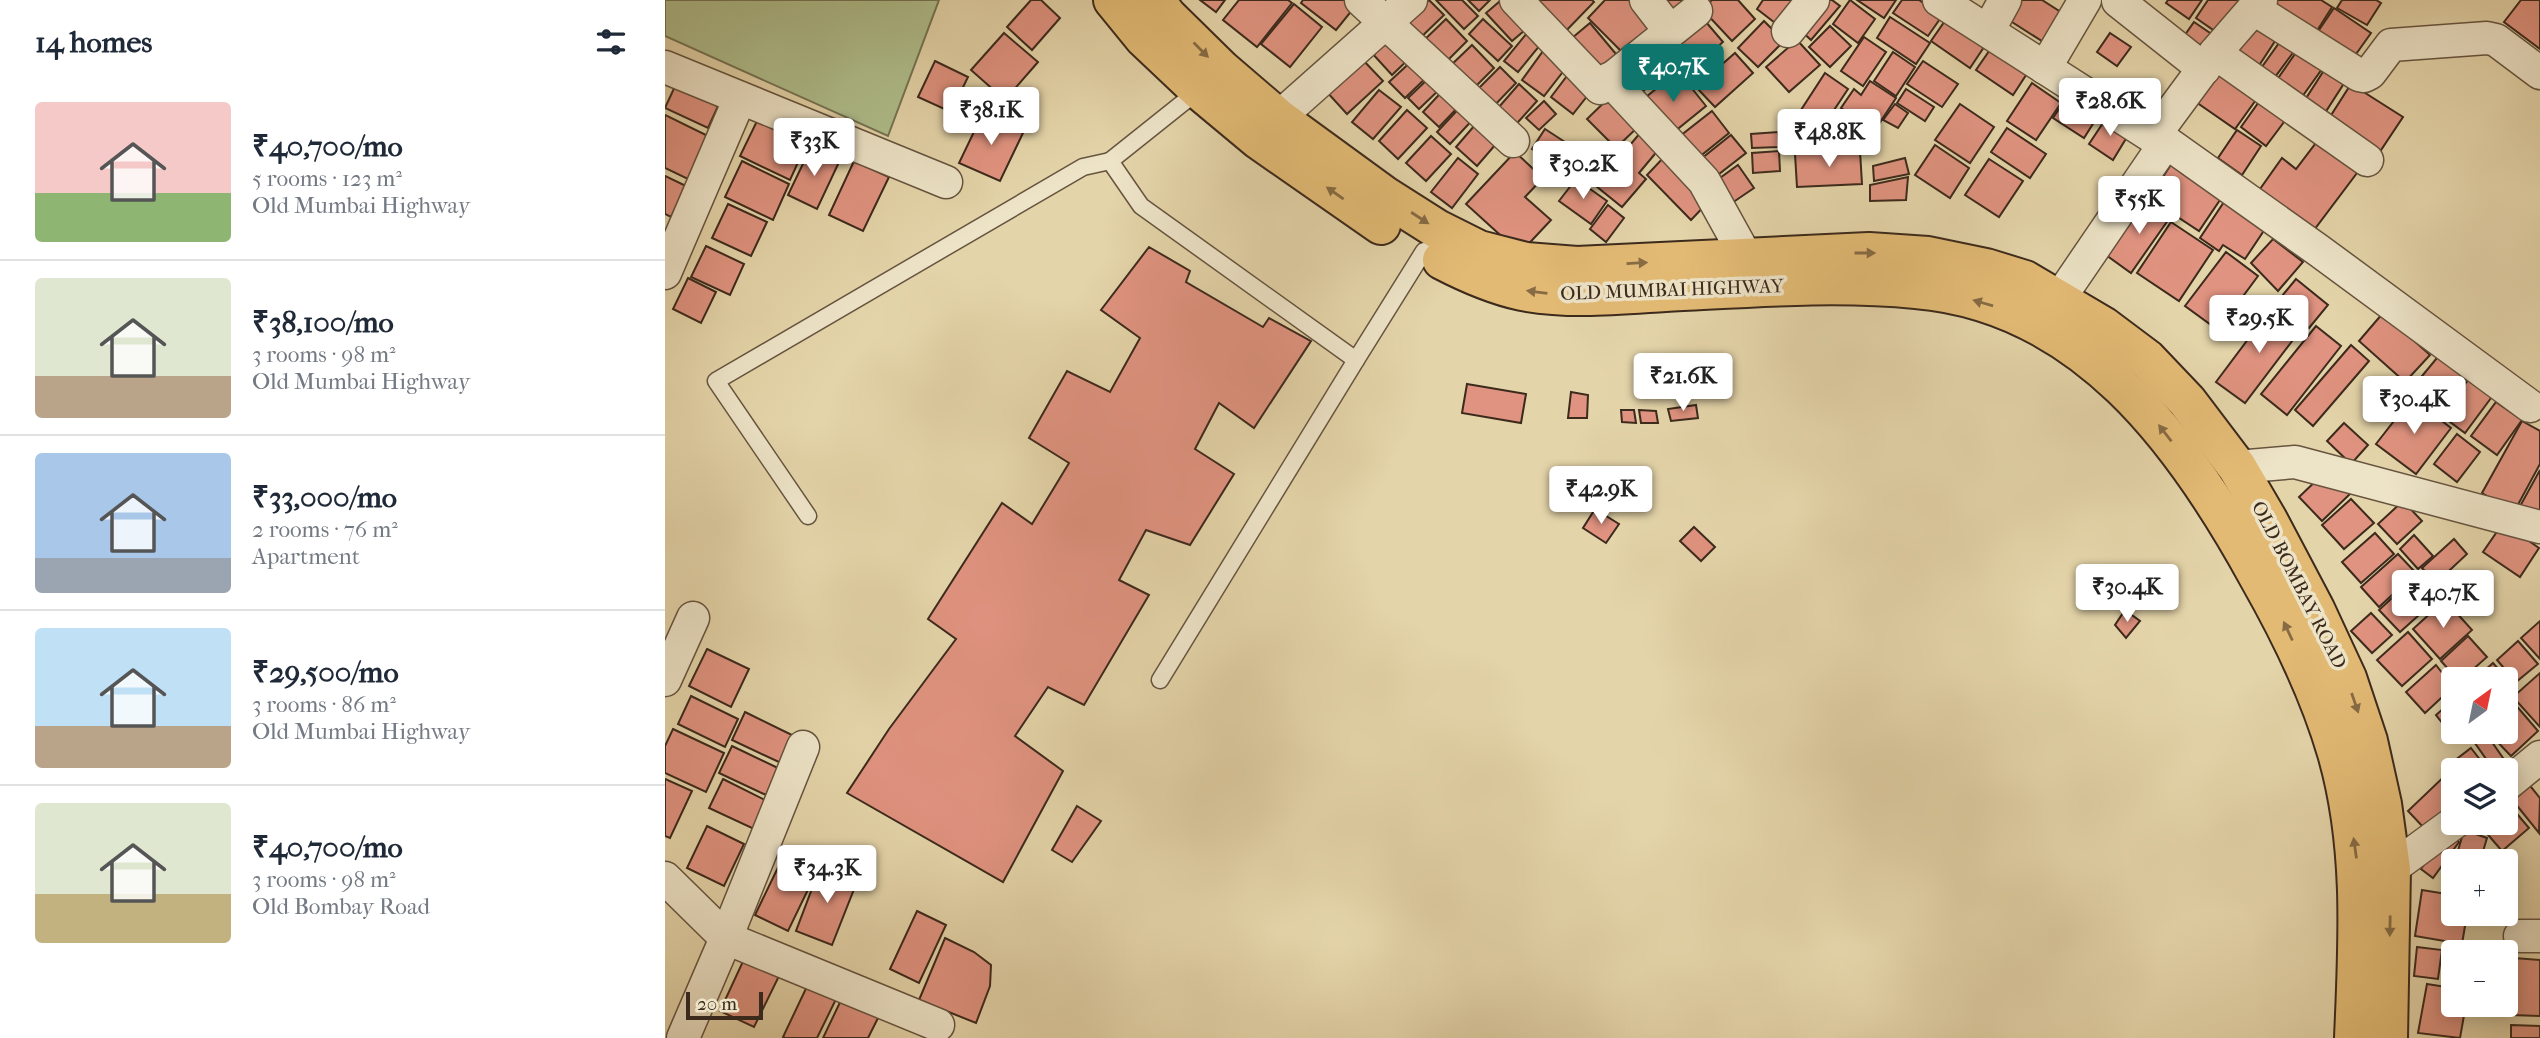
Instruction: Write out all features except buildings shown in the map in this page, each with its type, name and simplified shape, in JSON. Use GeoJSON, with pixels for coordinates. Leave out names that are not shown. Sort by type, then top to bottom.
{"type":"FeatureCollection","features":[{"type":"Feature","properties":{"kind":"main road","name":"OLD MUMBAI HIGHWAY"},"geometry":{"type":"LineString","coordinates":[[1154,0],[1221,70],[1277,118],[1385,196],[1437,229],[1479,250],[1526,262],[1577,266],[1869,253],[1928,256],[1986,268],[2025,280],[2103,326],[2147,359],[2187,401],[2222,477]]}},
{"type":"Feature","properties":{"kind":"main road","name":"OLD MUMBAI HIGHWAY"},"geometry":{"type":"LineString","coordinates":[[1115,3],[1145,38],[1199,90],[1271,148],[1372,219],[1424,251],[1468,273],[1521,290],[1574,297],[1861,285],[1921,289],[1980,301],[2012,312],[2082,353],[2123,387],[2161,427],[2222,477]]}},
{"type":"Feature","properties":{"kind":"main road","name":"OLD BOMBAY ROAD"},"geometry":{"type":"LineString","coordinates":[[2222,477],[2268,520],[2315,609],[2347,678],[2368,741],[2382,804],[2391,869],[2388,1038]]}},
{"type":"Feature","properties":{"kind":"main road","name":"OLD BOMBAY ROAD"},"geometry":{"type":"LineString","coordinates":[[2222,477],[2316,693],[2337,754],[2356,860],[2358,939],[2354,1038]]}},
{"type":"Feature","properties":{"kind":"street"},"geometry":{"type":"LineString","coordinates":[[1361,0],[1387,21],[1513,141]]}},
{"type":"Feature","properties":{"kind":"street"},"geometry":{"type":"LineString","coordinates":[[1277,118],[1411,0]]}},
{"type":"Feature","properties":{"kind":"street"},"geometry":{"type":"LineString","coordinates":[[1517,0],[1599,88],[1696,11]]}},
{"type":"Feature","properties":{"kind":"street"},"geometry":{"type":"LineString","coordinates":[[1646,0],[1670,31]]}},
{"type":"Feature","properties":{"kind":"street"},"geometry":{"type":"LineString","coordinates":[[1788,31],[1813,0]]}},
{"type":"Feature","properties":{"kind":"street"},"geometry":{"type":"LineString","coordinates":[[1939,0],[2159,139],[2318,250],[2530,406]]}},
{"type":"Feature","properties":{"kind":"street"},"geometry":{"type":"LineString","coordinates":[[1988,31],[2005,0]]}},
{"type":"Feature","properties":{"kind":"street"},"geometry":{"type":"LineString","coordinates":[[2045,68],[2085,0]]}},
{"type":"Feature","properties":{"kind":"street"},"geometry":{"type":"LineString","coordinates":[[2117,1],[2367,160]]}},
{"type":"Feature","properties":{"kind":"street"},"geometry":{"type":"LineString","coordinates":[[2059,299],[2210,61],[2258,4],[2359,75],[2370,73],[2391,45],[2487,38],[2496,40],[2540,74]]}},
{"type":"Feature","properties":{"kind":"street"},"geometry":{"type":"LineString","coordinates":[[665,66],[946,182]]}},
{"type":"Feature","properties":{"kind":"street"},"geometry":{"type":"LineString","coordinates":[[1609,79],[1704,181],[1746,257]]}},
{"type":"Feature","properties":{"kind":"street"},"geometry":{"type":"LineString","coordinates":[[665,273],[740,98]]}},
{"type":"Feature","properties":{"kind":"street"},"geometry":{"type":"LineString","coordinates":[[2222,477],[2295,462],[2540,527]]}},
{"type":"Feature","properties":{"kind":"street"},"geometry":{"type":"LineString","coordinates":[[665,680],[692,618]]}},
{"type":"Feature","properties":{"kind":"street"},"geometry":{"type":"LineString","coordinates":[[683,1038],[803,747]]}},
{"type":"Feature","properties":{"kind":"street"},"geometry":{"type":"LineString","coordinates":[[2518,775],[2540,757]]}},
{"type":"Feature","properties":{"kind":"street"},"geometry":{"type":"LineString","coordinates":[[2391,869],[2441,832]]}},
{"type":"Feature","properties":{"kind":"street"},"geometry":{"type":"LineString","coordinates":[[665,877],[726,938],[938,1025]]}},
{"type":"Feature","properties":{"kind":"lane"},"geometry":{"type":"LineString","coordinates":[[808,516],[716,381],[1083,167],[1110,161],[1199,90]]}},
{"type":"Feature","properties":{"kind":"lane"},"geometry":{"type":"LineString","coordinates":[[1110,161],[1141,206],[1356,360]]}},
{"type":"Feature","properties":{"kind":"lane"},"geometry":{"type":"LineString","coordinates":[[1160,680],[1424,251]]}},
{"type":"Feature","properties":{"kind":"green space"},"geometry":{"type":"Polygon","coordinates":[[[665,0],[939,0],[888,136],[665,36],[665,0]]]}}]}
